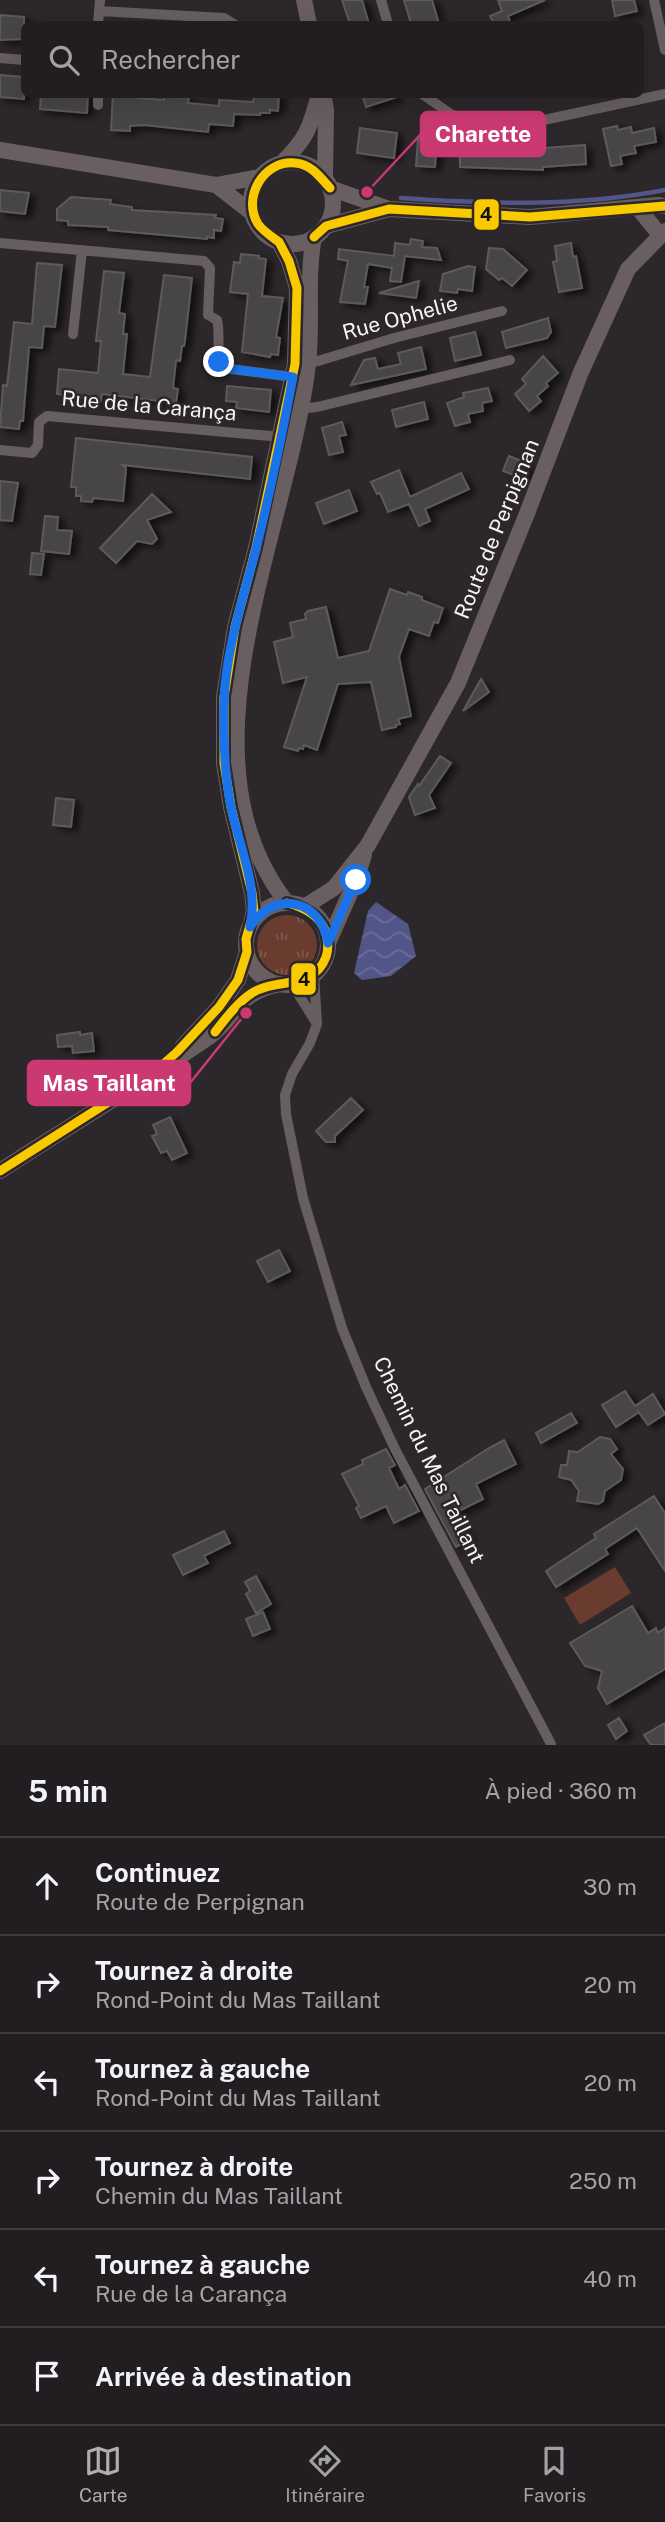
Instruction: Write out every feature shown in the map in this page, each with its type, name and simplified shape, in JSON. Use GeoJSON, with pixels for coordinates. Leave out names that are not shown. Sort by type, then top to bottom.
{"type":"FeatureCollection","features":[{"type":"Feature","properties":{"kind":"main road"},"geometry":{"type":"LineString","coordinates":[[304,0],[308,21]]}},
{"type":"Feature","properties":{"kind":"main road"},"geometry":{"type":"LineString","coordinates":[[320,98],[313,122],[301,144],[282,163],[270,168],[260,177],[253,188],[252,214],[257,226],[267,236],[279,242],[303,243],[320,232],[389,209]]}},
{"type":"Feature","properties":{"kind":"main road"},"geometry":{"type":"LineString","coordinates":[[286,903],[253,849],[244,814],[236,723],[238,687],[246,638],[308,364],[310,263],[320,232],[331,214],[333,201],[327,183],[326,109],[322,98]]}},
{"type":"Feature","properties":{"kind":"main road"},"geometry":{"type":"LineString","coordinates":[[0,150],[216,185],[260,177]]}},
{"type":"Feature","properties":{"kind":"main road"},"geometry":{"type":"LineString","coordinates":[[282,163],[306,164],[327,183],[389,209],[530,217],[665,206]]}},
{"type":"Feature","properties":{"kind":"main road"},"geometry":{"type":"LineString","coordinates":[[216,185],[252,214]]}},
{"type":"Feature","properties":{"kind":"main road"},"geometry":{"type":"LineString","coordinates":[[638,208],[663,233]]}},
{"type":"Feature","properties":{"kind":"main road","name":"Route de Perpignan"},"geometry":{"type":"LineString","coordinates":[[304,907],[334,888],[368,845],[458,683],[581,372],[628,269],[663,233]]}},
{"type":"Feature","properties":{"kind":"main road"},"geometry":{"type":"LineString","coordinates":[[279,242],[289,261],[297,288],[293,377],[235,627],[225,697],[224,762],[231,807],[252,893],[254,911],[246,939],[247,952],[258,973],[269,981],[286,984]]}},
{"type":"Feature","properties":{"kind":"main road","name":"Route de Perpignan"},"geometry":{"type":"LineString","coordinates":[[328,943],[356,880],[368,845]]}},
{"type":"Feature","properties":{"kind":"main road"},"geometry":{"type":"LineString","coordinates":[[0,1171],[212,1034],[245,998],[263,988],[304,981],[314,974],[326,955],[328,943],[321,922],[304,907],[286,903],[265,910],[250,927]]}},
{"type":"Feature","properties":{"kind":"main road"},"geometry":{"type":"LineString","coordinates":[[151,1075],[177,1052],[219,1007],[238,980],[247,952]]}},
{"type":"Feature","properties":{"kind":"street"},"geometry":{"type":"LineString","coordinates":[[135,13],[136,0]]}},
{"type":"Feature","properties":{"kind":"street"},"geometry":{"type":"LineString","coordinates":[[381,0],[387,21]]}},
{"type":"Feature","properties":{"kind":"street"},"geometry":{"type":"LineString","coordinates":[[654,0],[665,50]]}},
{"type":"Feature","properties":{"kind":"street"},"geometry":{"type":"LineString","coordinates":[[99,5],[135,13],[216,21]]}},
{"type":"Feature","properties":{"kind":"street"},"geometry":{"type":"LineString","coordinates":[[0,58],[21,60]]}},
{"type":"Feature","properties":{"kind":"street"},"geometry":{"type":"LineString","coordinates":[[428,98],[452,114],[481,127],[516,125],[665,94]]}},
{"type":"Feature","properties":{"kind":"street","name":"Rue de la Carança"},"geometry":{"type":"LineString","coordinates":[[0,243],[204,261],[210,268],[208,315],[217,320],[220,330],[219,362],[223,368],[293,377]]}},
{"type":"Feature","properties":{"kind":"street"},"geometry":{"type":"LineString","coordinates":[[73,334],[82,250]]}},
{"type":"Feature","properties":{"kind":"street","name":"Rue Ophelie"},"geometry":{"type":"LineString","coordinates":[[308,364],[394,338],[502,311]]}},
{"type":"Feature","properties":{"kind":"street"},"geometry":{"type":"LineString","coordinates":[[299,409],[317,407],[510,360]]}},
{"type":"Feature","properties":{"kind":"street","name":"Rue de la Carança"},"geometry":{"type":"LineString","coordinates":[[0,450],[32,453],[38,445],[39,422],[47,416],[281,437]]}},
{"type":"Feature","properties":{"kind":"street"},"geometry":{"type":"LineString","coordinates":[[314,974],[317,1024]]}},
{"type":"Feature","properties":{"kind":"street"},"geometry":{"type":"LineString","coordinates":[[286,984],[317,1024]]}},
{"type":"Feature","properties":{"kind":"street","name":"Chemin du Mas Taillant"},"geometry":{"type":"LineString","coordinates":[[317,1024],[310,1043],[292,1074],[285,1095],[286,1114],[303,1198],[342,1328],[395,1449],[551,1744]]}},
{"type":"Feature","properties":{"kind":"green space"},"geometry":{"type":"Polygon","coordinates":[[[287,915],[308,924],[317,945],[308,966],[287,975],[266,966],[257,945],[266,924],[287,915]]]}},
{"type":"Feature","properties":{"kind":"green space"},"geometry":{"type":"Polygon","coordinates":[[[615,1567],[631,1593],[580,1625],[564,1598],[615,1567]]]}},
{"type":"Feature","properties":{"kind":"water"},"geometry":{"type":"Polygon","coordinates":[[[376,902],[408,924],[416,956],[391,976],[362,980],[354,973],[368,911],[376,902]]]}},
{"type":"Feature","properties":{"kind":"building"},"geometry":{"type":"Polygon","coordinates":[[[342,0],[362,0],[368,21],[349,21],[342,0]]]}},
{"type":"Feature","properties":{"kind":"building"},"geometry":{"type":"Polygon","coordinates":[[[404,0],[432,0],[438,21],[410,21],[404,0]]]}},
{"type":"Feature","properties":{"kind":"building"},"geometry":{"type":"Polygon","coordinates":[[[498,0],[545,0],[508,16],[510,21],[492,21],[490,16],[502,11],[498,0]]]}},
{"type":"Feature","properties":{"kind":"building"},"geometry":{"type":"Polygon","coordinates":[[[612,0],[634,0],[637,11],[615,16],[612,0]]]}},
{"type":"Feature","properties":{"kind":"building"},"geometry":{"type":"Polygon","coordinates":[[[0,15],[24,17],[24,21],[21,21],[21,39],[0,40],[0,15]]]}},
{"type":"Feature","properties":{"kind":"building"},"geometry":{"type":"Polygon","coordinates":[[[0,75],[21,77],[21,98],[24,99],[0,97],[0,75]]]}},
{"type":"Feature","properties":{"kind":"building"},"geometry":{"type":"Polygon","coordinates":[[[41,98],[88,98],[87,113],[40,109],[41,98]]]}},
{"type":"Feature","properties":{"kind":"building"},"geometry":{"type":"Polygon","coordinates":[[[113,98],[189,98],[188,103],[219,106],[219,100],[253,102],[254,98],[279,98],[278,111],[270,110],[270,113],[260,115],[234,114],[233,126],[209,124],[208,132],[144,125],[130,126],[130,131],[111,130],[113,98]]]}},
{"type":"Feature","properties":{"kind":"building"},"geometry":{"type":"Polygon","coordinates":[[[363,98],[394,98],[366,107],[363,98]]]}},
{"type":"Feature","properties":{"kind":"building"},"geometry":{"type":"Polygon","coordinates":[[[617,126],[618,130],[631,127],[632,133],[654,128],[656,142],[634,146],[636,153],[620,156],[622,164],[611,166],[603,129],[617,126]]]}},
{"type":"Feature","properties":{"kind":"building"},"geometry":{"type":"Polygon","coordinates":[[[360,128],[397,133],[394,158],[357,153],[360,128]]]}},
{"type":"Feature","properties":{"kind":"building"},"geometry":{"type":"Polygon","coordinates":[[[425,132],[443,134],[442,151],[436,151],[435,167],[416,166],[418,139],[425,139],[425,132]]]}},
{"type":"Feature","properties":{"kind":"building"},"geometry":{"type":"Polygon","coordinates":[[[585,145],[586,164],[543,167],[543,170],[460,167],[460,148],[585,145]]]}},
{"type":"Feature","properties":{"kind":"building"},"geometry":{"type":"Polygon","coordinates":[[[0,190],[29,193],[25,214],[0,211],[0,190]]]}},
{"type":"Feature","properties":{"kind":"building"},"geometry":{"type":"Polygon","coordinates":[[[71,197],[111,200],[110,204],[132,207],[132,210],[216,215],[215,218],[223,219],[221,231],[214,230],[214,238],[207,239],[68,225],[68,221],[57,220],[57,209],[71,197]]]}},
{"type":"Feature","properties":{"kind":"building"},"geometry":{"type":"Polygon","coordinates":[[[411,239],[423,241],[422,247],[437,248],[441,260],[405,256],[401,282],[390,281],[392,268],[368,264],[364,287],[368,287],[365,304],[340,302],[348,261],[338,259],[339,249],[394,256],[395,243],[410,245],[411,239]]]}},
{"type":"Feature","properties":{"kind":"building"},"geometry":{"type":"Polygon","coordinates":[[[571,243],[582,288],[559,292],[553,262],[557,261],[555,246],[571,243]]]}},
{"type":"Feature","properties":{"kind":"building"},"geometry":{"type":"Polygon","coordinates":[[[489,248],[503,249],[527,270],[512,286],[486,269],[489,248]]]}},
{"type":"Feature","properties":{"kind":"building"},"geometry":{"type":"Polygon","coordinates":[[[241,254],[266,259],[262,296],[283,298],[276,337],[280,338],[278,355],[271,354],[270,357],[242,352],[248,294],[230,292],[234,262],[240,263],[241,254]]]}},
{"type":"Feature","properties":{"kind":"building"},"geometry":{"type":"Polygon","coordinates":[[[37,263],[62,265],[55,327],[44,326],[42,348],[29,347],[23,421],[20,421],[19,429],[0,427],[3,385],[7,386],[14,322],[32,324],[37,263]]]}},
{"type":"Feature","properties":{"kind":"building"},"geometry":{"type":"Polygon","coordinates":[[[468,266],[475,267],[472,291],[440,291],[443,274],[468,266]]]}},
{"type":"Feature","properties":{"kind":"building"},"geometry":{"type":"Polygon","coordinates":[[[104,271],[124,273],[119,313],[125,314],[123,334],[127,334],[123,374],[150,377],[164,275],[192,278],[184,346],[180,361],[176,360],[173,388],[178,389],[176,403],[102,394],[101,401],[57,394],[59,369],[98,373],[101,341],[96,341],[104,271]]]}},
{"type":"Feature","properties":{"kind":"building"},"geometry":{"type":"Polygon","coordinates":[[[419,281],[416,298],[379,293],[419,281]]]}},
{"type":"Feature","properties":{"kind":"building"},"geometry":{"type":"Polygon","coordinates":[[[548,318],[551,332],[547,338],[506,348],[502,332],[548,318]]]}},
{"type":"Feature","properties":{"kind":"building"},"geometry":{"type":"Polygon","coordinates":[[[475,332],[481,355],[455,361],[450,338],[475,332]]]}},
{"type":"Feature","properties":{"kind":"building"},"geometry":{"type":"Polygon","coordinates":[[[421,347],[426,369],[351,385],[364,360],[375,358],[378,369],[401,364],[398,353],[421,347]]]}},
{"type":"Feature","properties":{"kind":"building"},"geometry":{"type":"Polygon","coordinates":[[[543,356],[558,373],[546,383],[548,386],[537,396],[541,401],[529,411],[515,394],[526,384],[522,379],[543,356]]]}},
{"type":"Feature","properties":{"kind":"building"},"geometry":{"type":"Polygon","coordinates":[[[227,386],[271,390],[269,412],[236,408],[237,402],[226,401],[227,386]]]}},
{"type":"Feature","properties":{"kind":"building"},"geometry":{"type":"Polygon","coordinates":[[[488,388],[492,401],[482,403],[483,411],[468,414],[470,422],[455,426],[447,403],[464,397],[463,393],[488,388]]]}},
{"type":"Feature","properties":{"kind":"building"},"geometry":{"type":"Polygon","coordinates":[[[424,402],[428,419],[396,427],[392,410],[424,402]]]}},
{"type":"Feature","properties":{"kind":"building"},"geometry":{"type":"Polygon","coordinates":[[[342,422],[346,435],[339,436],[343,452],[329,455],[322,428],[342,422]]]}},
{"type":"Feature","properties":{"kind":"building"},"geometry":{"type":"Polygon","coordinates":[[[76,438],[252,457],[250,479],[122,465],[126,468],[123,501],[93,498],[92,502],[81,501],[81,496],[76,496],[76,487],[71,487],[76,438]]]}},
{"type":"Feature","properties":{"kind":"building"},"geometry":{"type":"Polygon","coordinates":[[[509,456],[527,463],[522,478],[503,471],[509,456]]]}},
{"type":"Feature","properties":{"kind":"building"},"geometry":{"type":"Polygon","coordinates":[[[399,470],[410,497],[461,473],[469,489],[425,509],[430,521],[419,526],[409,504],[388,512],[380,493],[377,494],[371,482],[399,470]]]}},
{"type":"Feature","properties":{"kind":"building"},"geometry":{"type":"Polygon","coordinates":[[[0,481],[18,483],[12,521],[0,520],[0,481]]]}},
{"type":"Feature","properties":{"kind":"building"},"geometry":{"type":"Polygon","coordinates":[[[349,490],[357,511],[324,524],[316,503],[349,490]]]}},
{"type":"Feature","properties":{"kind":"building"},"geometry":{"type":"Polygon","coordinates":[[[152,494],[171,512],[147,520],[157,539],[152,544],[137,541],[116,563],[100,548],[152,494]]]}},
{"type":"Feature","properties":{"kind":"building"},"geometry":{"type":"Polygon","coordinates":[[[45,516],[58,517],[57,530],[72,531],[69,554],[41,551],[45,516]]]}},
{"type":"Feature","properties":{"kind":"building"},"geometry":{"type":"Polygon","coordinates":[[[32,553],[44,554],[41,575],[30,574],[32,553]]]}},
{"type":"Feature","properties":{"kind":"building"},"geometry":{"type":"Polygon","coordinates":[[[390,589],[422,597],[422,600],[443,608],[438,623],[434,622],[429,636],[409,629],[399,657],[411,716],[398,719],[400,724],[396,727],[382,730],[371,682],[338,684],[317,750],[304,745],[303,749],[299,748],[298,751],[284,747],[307,677],[283,683],[274,642],[293,637],[290,623],[306,619],[305,614],[308,611],[326,607],[338,658],[369,651],[390,589]]]}},
{"type":"Feature","properties":{"kind":"building"},"geometry":{"type":"Polygon","coordinates":[[[481,679],[489,692],[463,711],[481,679]]]}},
{"type":"Feature","properties":{"kind":"building"},"geometry":{"type":"Polygon","coordinates":[[[440,756],[451,763],[429,795],[435,808],[415,815],[409,797],[440,756]]]}},
{"type":"Feature","properties":{"kind":"building"},"geometry":{"type":"Polygon","coordinates":[[[56,798],[74,800],[71,827],[53,825],[56,798]]]}},
{"type":"Feature","properties":{"kind":"building"},"geometry":{"type":"Polygon","coordinates":[[[80,1032],[80,1035],[92,1033],[94,1051],[73,1053],[72,1046],[58,1047],[57,1035],[80,1032]]]}},
{"type":"Feature","properties":{"kind":"building"},"geometry":{"type":"Polygon","coordinates":[[[351,1098],[363,1110],[335,1136],[335,1142],[326,1142],[316,1131],[351,1098]]]}},
{"type":"Feature","properties":{"kind":"building"},"geometry":{"type":"Polygon","coordinates":[[[170,1117],[187,1153],[172,1160],[167,1151],[161,1153],[152,1136],[157,1134],[153,1125],[170,1117]]]}},
{"type":"Feature","properties":{"kind":"building"},"geometry":{"type":"Polygon","coordinates":[[[279,1250],[290,1271],[268,1282],[257,1261],[279,1250]]]}},
{"type":"Feature","properties":{"kind":"building"},"geometry":{"type":"Polygon","coordinates":[[[625,1391],[635,1406],[653,1394],[665,1414],[648,1425],[639,1412],[616,1427],[602,1405],[625,1391]]]}},
{"type":"Feature","properties":{"kind":"building"},"geometry":{"type":"Polygon","coordinates":[[[571,1413],[577,1423],[541,1443],[536,1433],[571,1413]]]}},
{"type":"Feature","properties":{"kind":"building"},"geometry":{"type":"Polygon","coordinates":[[[600,1437],[610,1439],[617,1449],[611,1454],[623,1469],[621,1480],[605,1491],[603,1501],[598,1504],[577,1501],[579,1491],[571,1480],[559,1477],[561,1465],[567,1465],[569,1451],[578,1452],[600,1437]]]}},
{"type":"Feature","properties":{"kind":"building"},"geometry":{"type":"Polygon","coordinates":[[[504,1440],[516,1464],[476,1484],[483,1499],[455,1513],[469,1540],[456,1547],[425,1489],[504,1440]]]}},
{"type":"Feature","properties":{"kind":"building"},"geometry":{"type":"Polygon","coordinates":[[[386,1449],[395,1465],[389,1468],[399,1489],[405,1485],[419,1511],[394,1523],[386,1506],[361,1518],[356,1508],[359,1506],[342,1474],[363,1464],[362,1460],[386,1449]]]}},
{"type":"Feature","properties":{"kind":"building"},"geometry":{"type":"Polygon","coordinates":[[[654,1496],[665,1513],[665,1571],[637,1528],[605,1549],[608,1554],[556,1587],[546,1571],[596,1538],[594,1534],[654,1496]]]}},
{"type":"Feature","properties":{"kind":"building"},"geometry":{"type":"Polygon","coordinates":[[[224,1531],[230,1543],[204,1556],[208,1563],[183,1575],[173,1555],[224,1531]]]}},
{"type":"Feature","properties":{"kind":"building"},"geometry":{"type":"Polygon","coordinates":[[[256,1576],[271,1604],[256,1613],[246,1594],[250,1591],[245,1582],[256,1576]]]}},
{"type":"Feature","properties":{"kind":"building"},"geometry":{"type":"Polygon","coordinates":[[[632,1606],[648,1633],[656,1628],[658,1633],[665,1628],[665,1669],[607,1704],[598,1688],[602,1671],[585,1666],[570,1643],[632,1606]]]}},
{"type":"Feature","properties":{"kind":"building"},"geometry":{"type":"Polygon","coordinates":[[[263,1612],[270,1629],[253,1636],[246,1619],[263,1612]]]}},
{"type":"Feature","properties":{"kind":"building"},"geometry":{"type":"Polygon","coordinates":[[[619,1718],[627,1731],[616,1739],[608,1725],[619,1718]]]}},
{"type":"Feature","properties":{"kind":"building"},"geometry":{"type":"Polygon","coordinates":[[[665,1723],[665,1745],[651,1745],[644,1735],[665,1723]]]}},
{"type":"Feature","properties":{"kind":"waterway"},"geometry":{"type":"LineString","coordinates":[[401,198],[533,203],[599,199],[665,190]]}},
{"type":"Feature","properties":{"kind":"transit line","name":"4"},"geometry":{"type":"LineString","coordinates":[[279,242],[260,227],[254,214],[254,192],[265,174],[284,164],[301,164],[315,172],[330,188]]}},
{"type":"Feature","properties":{"kind":"transit line","name":"4"},"geometry":{"type":"LineString","coordinates":[[314,237],[326,226],[389,209],[530,217],[665,206]]}},
{"type":"Feature","properties":{"kind":"transit line","name":"4"},"geometry":{"type":"LineString","coordinates":[[0,1171],[151,1075],[177,1052],[219,1007],[238,980],[247,952],[246,939],[254,911],[224,763],[224,697],[235,627],[256,548],[295,364],[297,288],[289,261],[279,242]]}},
{"type":"Feature","properties":{"kind":"transit line","name":"4"},"geometry":{"type":"LineString","coordinates":[[215,1032],[252,993],[272,985],[303,979],[320,968],[328,950],[325,930],[309,912],[287,903]]}},
{"type":"Feature","properties":{"kind":"place","name":"Charette"},"geometry":{"type":"Point","coordinates":[367,192]}},
{"type":"Feature","properties":{"kind":"place","name":"Mas Taillant"},"geometry":{"type":"Point","coordinates":[246,1013]}},
{"type":"Feature","properties":{"kind":"route"},"geometry":{"type":"LineString","coordinates":[[219,362],[223,368],[293,377],[256,548],[235,627],[225,697],[224,762],[231,807],[252,893],[254,911],[250,927],[256,917],[275,905],[296,904],[314,914],[321,922],[328,943],[356,880]]}}]}
